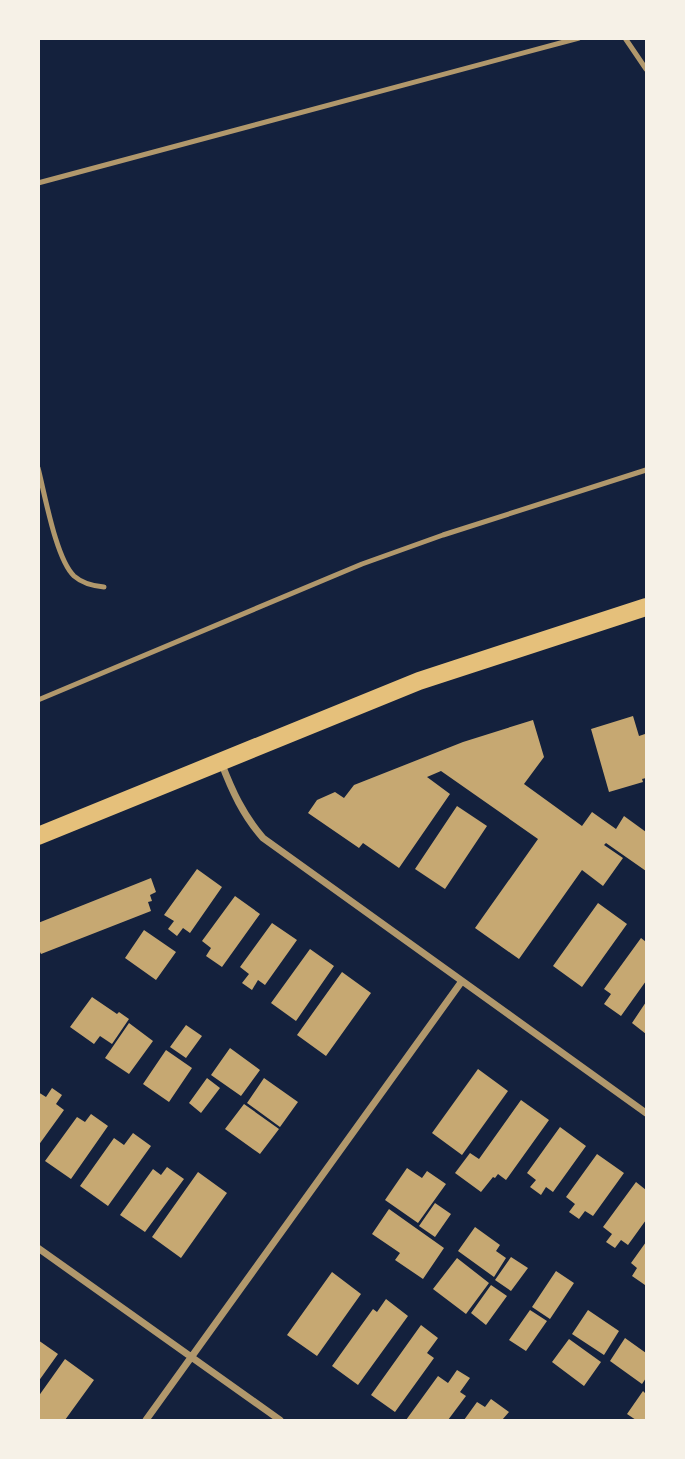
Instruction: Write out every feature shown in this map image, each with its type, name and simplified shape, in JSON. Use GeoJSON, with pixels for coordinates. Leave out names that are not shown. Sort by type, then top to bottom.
{"type":"FeatureCollection","features":[{"type":"Feature","properties":{"kind":"main road"},"geometry":{"type":"LineString","coordinates":[[38,836],[454,668],[646,607]]}},
{"type":"Feature","properties":{"kind":"street"},"geometry":{"type":"LineString","coordinates":[[220,762],[239,805],[263,838],[646,1113]]}},
{"type":"Feature","properties":{"kind":"street"},"geometry":{"type":"LineString","coordinates":[[146,1420],[462,981]]}},
{"type":"Feature","properties":{"kind":"street"},"geometry":{"type":"LineString","coordinates":[[38,1248],[280,1420]]}},
{"type":"Feature","properties":{"kind":"lane"},"geometry":{"type":"LineString","coordinates":[[38,183],[579,38]]}},
{"type":"Feature","properties":{"kind":"lane"},"geometry":{"type":"LineString","coordinates":[[625,38],[646,69]]}},
{"type":"Feature","properties":{"kind":"lane"},"geometry":{"type":"LineString","coordinates":[[38,468],[63,560],[81,582],[104,587]]}},
{"type":"Feature","properties":{"kind":"lane"},"geometry":{"type":"LineString","coordinates":[[38,700],[362,564],[646,470]]}},
{"type":"Feature","properties":{"kind":"building"},"geometry":{"type":"Polygon","coordinates":[[[633,716],[639,736],[645,734],[646,778],[642,779],[643,782],[609,792],[591,729],[633,716]]]}},
{"type":"Feature","properties":{"kind":"building"},"geometry":{"type":"Polygon","coordinates":[[[533,720],[544,757],[524,784],[582,826],[592,812],[616,829],[624,816],[646,832],[646,871],[606,843],[604,845],[623,858],[603,886],[582,870],[519,959],[475,928],[538,839],[441,771],[427,777],[450,794],[399,868],[363,843],[359,848],[308,813],[317,800],[335,792],[344,798],[354,785],[463,742],[533,720]]]}},
{"type":"Feature","properties":{"kind":"building"},"geometry":{"type":"Polygon","coordinates":[[[457,806],[487,826],[445,889],[415,869],[457,806]]]}},
{"type":"Feature","properties":{"kind":"building"},"geometry":{"type":"Polygon","coordinates":[[[197,869],[222,887],[190,933],[183,928],[177,936],[168,929],[174,921],[164,915],[197,869]]]}},
{"type":"Feature","properties":{"kind":"building"},"geometry":{"type":"Polygon","coordinates":[[[151,878],[156,892],[150,895],[152,901],[148,902],[151,911],[41,954],[38,948],[38,923],[151,878]]]}},
{"type":"Feature","properties":{"kind":"building"},"geometry":{"type":"Polygon","coordinates":[[[235,896],[260,914],[222,967],[206,956],[211,948],[202,941],[235,896]]]}},
{"type":"Feature","properties":{"kind":"building"},"geometry":{"type":"Polygon","coordinates":[[[598,903],[627,924],[582,987],[553,966],[598,903]]]}},
{"type":"Feature","properties":{"kind":"building"},"geometry":{"type":"Polygon","coordinates":[[[272,923],[297,940],[265,985],[258,980],[252,990],[242,983],[249,974],[240,967],[272,923]]]}},
{"type":"Feature","properties":{"kind":"building"},"geometry":{"type":"Polygon","coordinates":[[[144,930],[176,952],[156,980],[125,958],[144,930]]]}},
{"type":"Feature","properties":{"kind":"building"},"geometry":{"type":"Polygon","coordinates":[[[641,938],[646,942],[646,981],[621,1016],[604,1004],[611,994],[604,989],[641,938]]]}},
{"type":"Feature","properties":{"kind":"building"},"geometry":{"type":"Polygon","coordinates":[[[310,949],[334,966],[296,1021],[271,1003],[310,949]]]}},
{"type":"Feature","properties":{"kind":"building"},"geometry":{"type":"Polygon","coordinates":[[[342,972],[371,993],[326,1056],[297,1035],[342,972]]]}},
{"type":"Feature","properties":{"kind":"building"},"geometry":{"type":"Polygon","coordinates":[[[92,997],[129,1019],[112,1044],[100,1036],[94,1044],[70,1027],[92,997]]]}},
{"type":"Feature","properties":{"kind":"building"},"geometry":{"type":"Polygon","coordinates":[[[646,1002],[646,1034],[632,1023],[646,1002]]]}},
{"type":"Feature","properties":{"kind":"building"},"geometry":{"type":"Polygon","coordinates":[[[129,1023],[153,1041],[129,1074],[105,1058],[129,1023]]]}},
{"type":"Feature","properties":{"kind":"building"},"geometry":{"type":"Polygon","coordinates":[[[186,1025],[202,1036],[186,1058],[170,1047],[186,1025]]]}},
{"type":"Feature","properties":{"kind":"building"},"geometry":{"type":"Polygon","coordinates":[[[230,1048],[260,1070],[241,1096],[211,1075],[230,1048]]]}},
{"type":"Feature","properties":{"kind":"building"},"geometry":{"type":"Polygon","coordinates":[[[166,1050],[192,1068],[169,1102],[143,1084],[166,1050]]]}},
{"type":"Feature","properties":{"kind":"building"},"geometry":{"type":"Polygon","coordinates":[[[478,1069],[508,1091],[462,1155],[432,1133],[478,1069]]]}},
{"type":"Feature","properties":{"kind":"building"},"geometry":{"type":"Polygon","coordinates":[[[207,1078],[220,1088],[201,1113],[189,1103],[207,1078]]]}},
{"type":"Feature","properties":{"kind":"building"},"geometry":{"type":"Polygon","coordinates":[[[264,1078],[298,1102],[280,1127],[247,1103],[264,1078]]]}},
{"type":"Feature","properties":{"kind":"building"},"geometry":{"type":"Polygon","coordinates":[[[52,1088],[62,1095],[56,1104],[64,1110],[38,1146],[38,1092],[46,1097],[52,1088]]]}},
{"type":"Feature","properties":{"kind":"building"},"geometry":{"type":"Polygon","coordinates":[[[521,1100],[549,1120],[506,1180],[498,1174],[481,1192],[455,1173],[470,1153],[479,1159],[521,1100]]]}},
{"type":"Feature","properties":{"kind":"building"},"geometry":{"type":"Polygon","coordinates":[[[244,1104],[279,1129],[260,1154],[225,1129],[244,1104]]]}},
{"type":"Feature","properties":{"kind":"building"},"geometry":{"type":"Polygon","coordinates":[[[91,1114],[108,1126],[71,1179],[45,1161],[77,1117],[85,1122],[91,1114]]]}},
{"type":"Feature","properties":{"kind":"building"},"geometry":{"type":"Polygon","coordinates":[[[560,1127],[586,1146],[553,1192],[546,1187],[541,1195],[530,1187],[536,1180],[527,1173],[560,1127]]]}},
{"type":"Feature","properties":{"kind":"building"},"geometry":{"type":"Polygon","coordinates":[[[133,1133],[151,1146],[108,1206],[80,1186],[114,1138],[124,1145],[133,1133]]]}},
{"type":"Feature","properties":{"kind":"building"},"geometry":{"type":"Polygon","coordinates":[[[597,1154],[624,1173],[593,1216],[585,1211],[579,1219],[569,1212],[575,1204],[566,1197],[597,1154]]]}},
{"type":"Feature","properties":{"kind":"building"},"geometry":{"type":"Polygon","coordinates":[[[167,1167],[184,1179],[145,1232],[120,1215],[153,1169],[161,1175],[167,1167]]]}},
{"type":"Feature","properties":{"kind":"building"},"geometry":{"type":"Polygon","coordinates":[[[407,1168],[422,1178],[427,1171],[446,1184],[418,1223],[385,1200],[407,1168]]]}},
{"type":"Feature","properties":{"kind":"building"},"geometry":{"type":"Polygon","coordinates":[[[198,1172],[227,1193],[181,1258],[152,1237],[198,1172]]]}},
{"type":"Feature","properties":{"kind":"building"},"geometry":{"type":"Polygon","coordinates":[[[636,1182],[646,1190],[646,1220],[628,1245],[621,1240],[615,1248],[606,1242],[612,1234],[603,1227],[636,1182]]]}},
{"type":"Feature","properties":{"kind":"building"},"geometry":{"type":"Polygon","coordinates":[[[435,1203],[451,1214],[435,1237],[419,1226],[435,1203]]]}},
{"type":"Feature","properties":{"kind":"building"},"geometry":{"type":"Polygon","coordinates":[[[389,1209],[444,1248],[423,1279],[395,1260],[400,1253],[372,1234],[389,1209]]]}},
{"type":"Feature","properties":{"kind":"building"},"geometry":{"type":"Polygon","coordinates":[[[475,1227],[500,1245],[496,1251],[506,1258],[494,1277],[458,1251],[475,1227]]]}},
{"type":"Feature","properties":{"kind":"building"},"geometry":{"type":"Polygon","coordinates":[[[646,1242],[645,1285],[632,1276],[637,1268],[631,1263],[646,1242]]]}},
{"type":"Feature","properties":{"kind":"building"},"geometry":{"type":"Polygon","coordinates":[[[511,1257],[528,1268],[511,1291],[495,1280],[511,1257]]]}},
{"type":"Feature","properties":{"kind":"building"},"geometry":{"type":"Polygon","coordinates":[[[457,1258],[489,1283],[466,1314],[433,1289],[457,1258]]]}},
{"type":"Feature","properties":{"kind":"building"},"geometry":{"type":"Polygon","coordinates":[[[556,1271],[574,1283],[550,1319],[532,1307],[556,1271]]]}},
{"type":"Feature","properties":{"kind":"building"},"geometry":{"type":"Polygon","coordinates":[[[332,1272],[361,1294],[317,1356],[287,1335],[332,1272]]]}},
{"type":"Feature","properties":{"kind":"building"},"geometry":{"type":"Polygon","coordinates":[[[491,1285],[507,1296],[486,1325],[471,1313],[491,1285]]]}},
{"type":"Feature","properties":{"kind":"building"},"geometry":{"type":"Polygon","coordinates":[[[386,1299],[408,1316],[358,1385],[332,1366],[373,1309],[377,1312],[386,1299]]]}},
{"type":"Feature","properties":{"kind":"building"},"geometry":{"type":"Polygon","coordinates":[[[530,1310],[547,1321],[526,1351],[509,1340],[530,1310]]]}},
{"type":"Feature","properties":{"kind":"building"},"geometry":{"type":"Polygon","coordinates":[[[588,1310],[619,1331],[604,1355],[572,1334],[588,1310]]]}},
{"type":"Feature","properties":{"kind":"building"},"geometry":{"type":"Polygon","coordinates":[[[421,1325],[438,1338],[427,1353],[434,1358],[395,1412],[371,1395],[421,1325]]]}},
{"type":"Feature","properties":{"kind":"building"},"geometry":{"type":"Polygon","coordinates":[[[625,1338],[646,1353],[646,1378],[642,1384],[610,1361],[625,1338]]]}},
{"type":"Feature","properties":{"kind":"building"},"geometry":{"type":"Polygon","coordinates":[[[569,1339],[601,1362],[584,1386],[552,1362],[569,1339]]]}},
{"type":"Feature","properties":{"kind":"building"},"geometry":{"type":"Polygon","coordinates":[[[38,1340],[58,1354],[38,1382],[38,1340]]]}},
{"type":"Feature","properties":{"kind":"building"},"geometry":{"type":"Polygon","coordinates":[[[65,1359],[94,1380],[65,1420],[38,1420],[38,1397],[65,1359]]]}},
{"type":"Feature","properties":{"kind":"building"},"geometry":{"type":"Polygon","coordinates":[[[457,1370],[470,1378],[460,1392],[466,1396],[448,1420],[406,1420],[438,1376],[448,1383],[457,1370]]]}},
{"type":"Feature","properties":{"kind":"building"},"geometry":{"type":"Polygon","coordinates":[[[643,1391],[646,1394],[646,1420],[636,1420],[627,1414],[643,1391]]]}},
{"type":"Feature","properties":{"kind":"building"},"geometry":{"type":"Polygon","coordinates":[[[491,1399],[509,1412],[502,1420],[464,1420],[477,1402],[485,1407],[491,1399]]]}}]}
